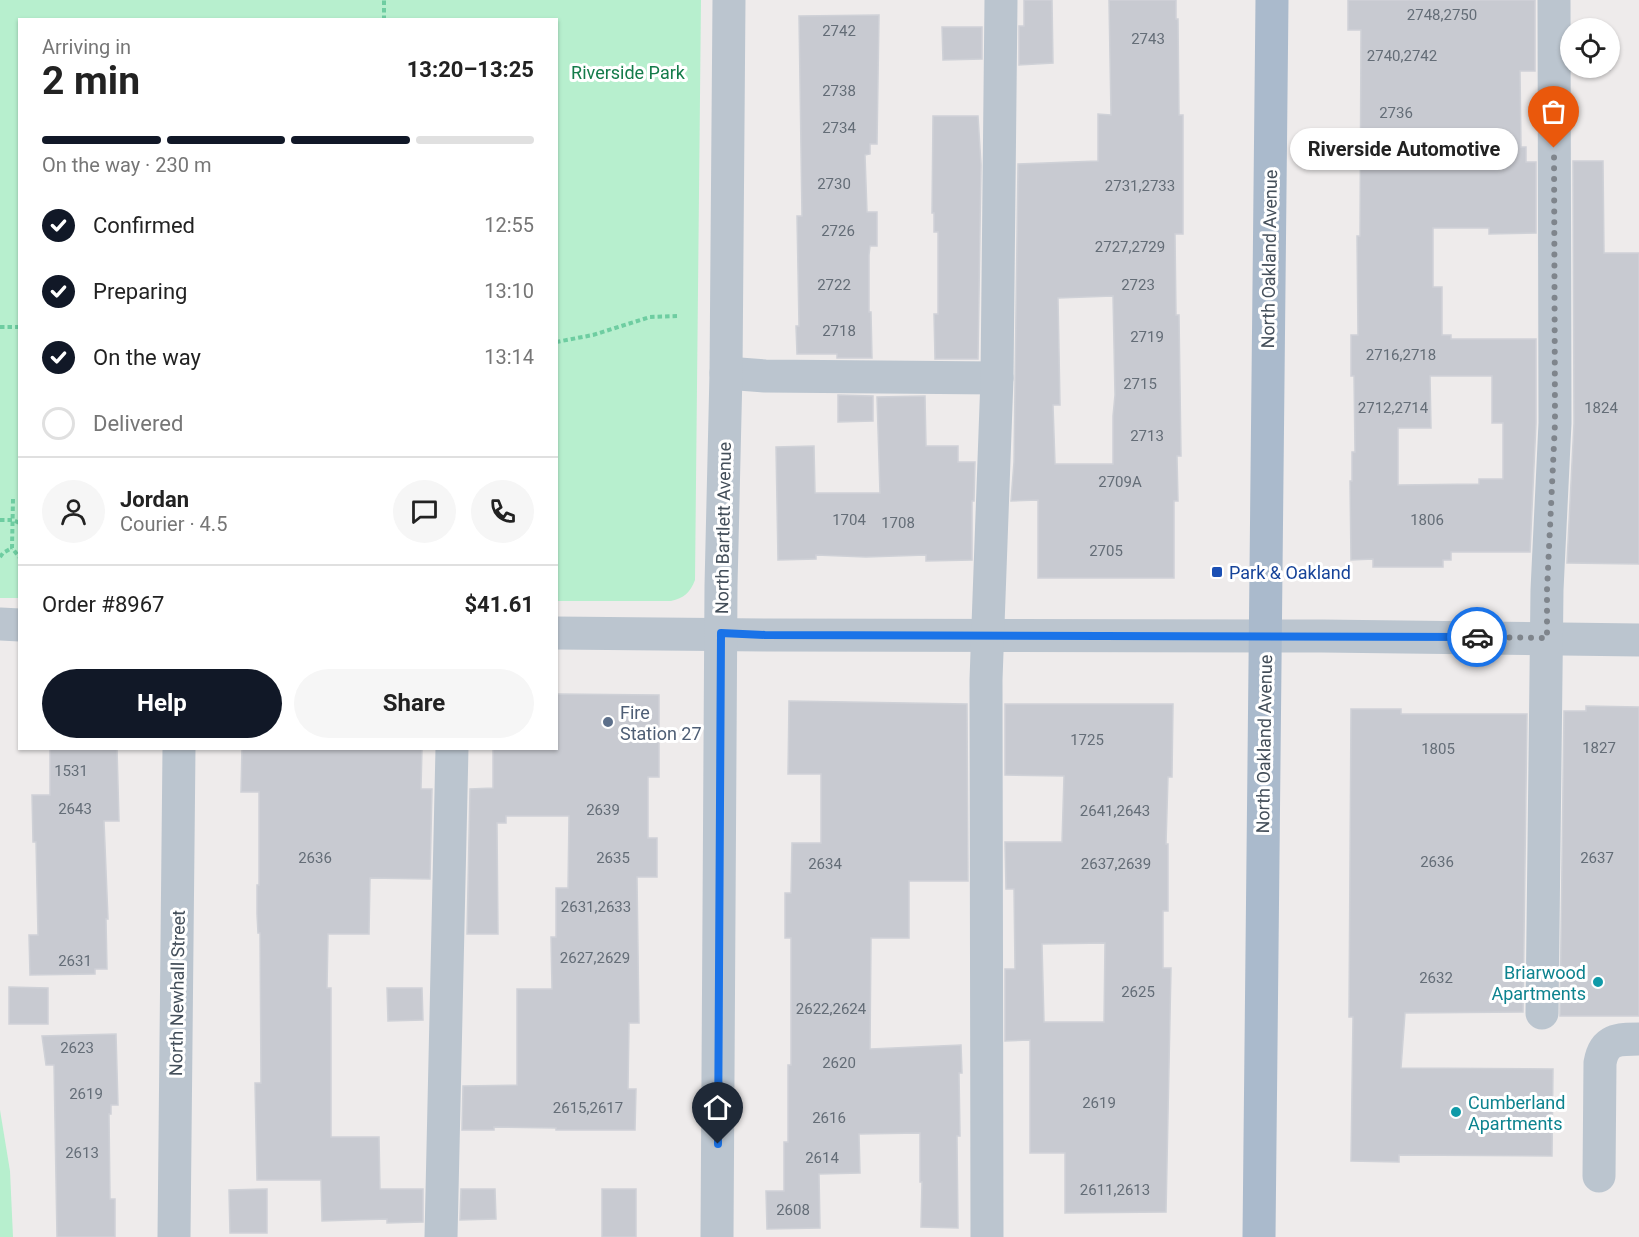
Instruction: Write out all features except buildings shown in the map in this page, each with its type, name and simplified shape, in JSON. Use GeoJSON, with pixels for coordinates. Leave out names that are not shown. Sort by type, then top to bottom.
{"type":"FeatureCollection","features":[{"type":"Feature","properties":{"kind":"main road","name":"North Oakland Avenue"},"geometry":{"type":"LineString","coordinates":[[1259,1237],[1272,0]]}},
{"type":"Feature","properties":{"kind":"street","name":"North Bartlett Avenue"},"geometry":{"type":"LineString","coordinates":[[717,1237],[721,633],[729,0]]}},
{"type":"Feature","properties":{"kind":"street"},"geometry":{"type":"LineString","coordinates":[[987,1237],[986,680],[997,378],[1002,0]]}},
{"type":"Feature","properties":{"kind":"street"},"geometry":{"type":"LineString","coordinates":[[1542,1013],[1547,590],[1555,423],[1554,0]]}},
{"type":"Feature","properties":{"kind":"street"},"geometry":{"type":"LineString","coordinates":[[726,373],[765,376],[997,378]]}},
{"type":"Feature","properties":{"kind":"street"},"geometry":{"type":"LineString","coordinates":[[0,624],[18,624]]}},
{"type":"Feature","properties":{"kind":"street"},"geometry":{"type":"LineString","coordinates":[[558,633],[1639,640]]}},
{"type":"Feature","properties":{"kind":"street","name":"North Newhall Street"},"geometry":{"type":"LineString","coordinates":[[174,1237],[179,750]]}},
{"type":"Feature","properties":{"kind":"street"},"geometry":{"type":"LineString","coordinates":[[441,1237],[452,750]]}},
{"type":"Feature","properties":{"kind":"street"},"geometry":{"type":"LineString","coordinates":[[1599,1176],[1602,1053],[1608,1044],[1621,1039],[1639,1040]]}},
{"type":"Feature","properties":{"kind":"path"},"geometry":{"type":"LineString","coordinates":[[384,0],[384,18]]}},
{"type":"Feature","properties":{"kind":"path"},"geometry":{"type":"LineString","coordinates":[[558,342],[593,335],[650,317],[677,316]]}},
{"type":"Feature","properties":{"kind":"path"},"geometry":{"type":"LineString","coordinates":[[0,327],[18,327]]}},
{"type":"Feature","properties":{"kind":"path"},"geometry":{"type":"LineString","coordinates":[[13,500],[12,548],[18,556]]}},
{"type":"Feature","properties":{"kind":"path"},"geometry":{"type":"LineString","coordinates":[[0,520],[18,522]]}},
{"type":"Feature","properties":{"kind":"path"},"geometry":{"type":"LineString","coordinates":[[0,557],[12,548]]}},
{"type":"Feature","properties":{"kind":"green space","name":"Riverside Park"},"geometry":{"type":"Polygon","coordinates":[[[0,0],[701,0],[695,580],[689,592],[671,601],[558,601],[558,18],[18,18],[18,598],[0,598],[0,0]]]}},
{"type":"Feature","properties":{"kind":"green space"},"geometry":{"type":"Polygon","coordinates":[[[0,1110],[10,1171],[13,1237],[0,1237],[0,1110]]]}},
{"type":"Feature","properties":{"kind":"way so far"},"geometry":{"type":"LineString","coordinates":[[1477,637],[1547,638],[1555,423],[1554,148]]}},
{"type":"Feature","properties":{"kind":"place","name":"Riverside Automotive"},"geometry":{"type":"Point","coordinates":[1554,148]}},
{"type":"Feature","properties":{"kind":"place","name":"Park & Oakland"},"geometry":{"type":"Point","coordinates":[1217,572]}},
{"type":"Feature","properties":{"kind":"place","name":"Fire Station 27"},"geometry":{"type":"Point","coordinates":[608,722]}},
{"type":"Feature","properties":{"kind":"place","name":"Briarwood Apartments"},"geometry":{"type":"Point","coordinates":[1598,982]}},
{"type":"Feature","properties":{"kind":"place","name":"Cumberland Apartments"},"geometry":{"type":"Point","coordinates":[1456,1112]}},
{"type":"Feature","properties":{"kind":"route"},"geometry":{"type":"LineString","coordinates":[[718,1144],[721,633],[1477,637]]}}]}
